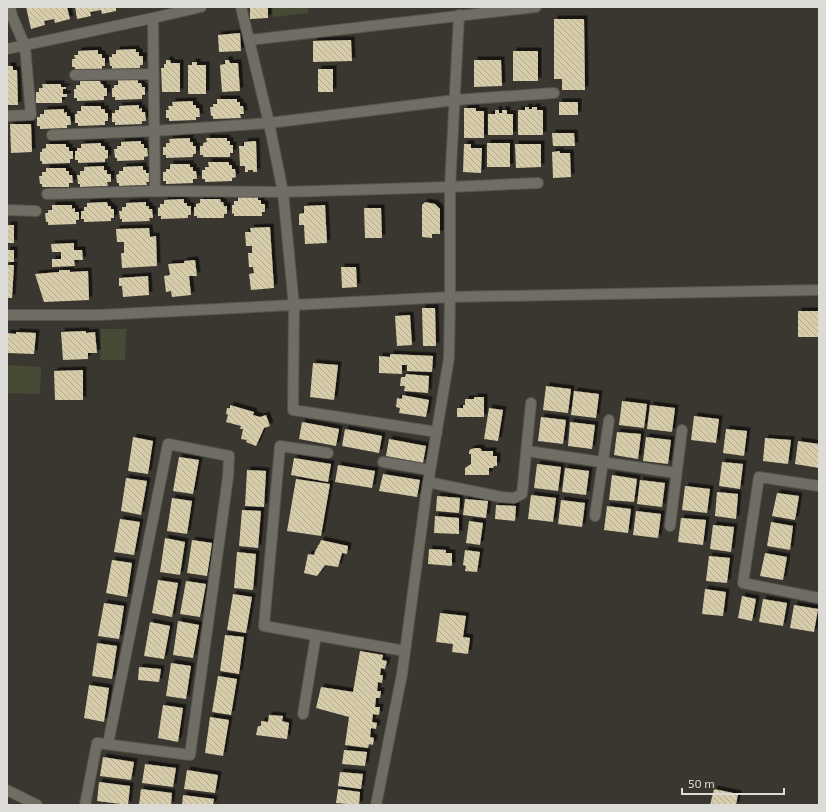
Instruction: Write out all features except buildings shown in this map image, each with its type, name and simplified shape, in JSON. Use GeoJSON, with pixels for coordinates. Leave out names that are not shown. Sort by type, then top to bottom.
{"type":"FeatureCollection","features":[{"type":"Feature","properties":{"kind":"street"},"geometry":{"type":"LineString","coordinates":[[7,116],[31,115],[25,46],[12,16],[10,7]]}},
{"type":"Feature","properties":{"kind":"street"},"geometry":{"type":"LineString","coordinates":[[7,49],[201,7]]}},
{"type":"Feature","properties":{"kind":"street"},"geometry":{"type":"LineString","coordinates":[[241,7],[270,123],[283,192],[294,306],[293,410],[436,432]]}},
{"type":"Feature","properties":{"kind":"street"},"geometry":{"type":"LineString","coordinates":[[249,40],[536,7]]}},
{"type":"Feature","properties":{"kind":"street"},"geometry":{"type":"LineString","coordinates":[[376,805],[406,650],[428,482],[449,358],[450,187],[459,16]]}},
{"type":"Feature","properties":{"kind":"street"},"geometry":{"type":"LineString","coordinates":[[154,18],[155,191]]}},
{"type":"Feature","properties":{"kind":"street"},"geometry":{"type":"LineString","coordinates":[[75,75],[154,74]]}},
{"type":"Feature","properties":{"kind":"street"},"geometry":{"type":"LineString","coordinates":[[52,135],[154,131],[270,123],[455,100],[554,93]]}},
{"type":"Feature","properties":{"kind":"street"},"geometry":{"type":"LineString","coordinates":[[47,194],[155,191],[283,192],[538,183]]}},
{"type":"Feature","properties":{"kind":"street"},"geometry":{"type":"LineString","coordinates":[[7,210],[36,211]]}},
{"type":"Feature","properties":{"kind":"street"},"geometry":{"type":"LineString","coordinates":[[7,315],[99,315],[450,297],[819,290]]}},
{"type":"Feature","properties":{"kind":"street"},"geometry":{"type":"LineString","coordinates":[[428,482],[501,497],[514,498],[522,494],[531,402]]}},
{"type":"Feature","properties":{"kind":"street"},"geometry":{"type":"LineString","coordinates":[[595,516],[609,420]]}},
{"type":"Feature","properties":{"kind":"street"},"geometry":{"type":"LineString","coordinates":[[670,526],[682,430]]}},
{"type":"Feature","properties":{"kind":"street"},"geometry":{"type":"LineString","coordinates":[[85,805],[98,742],[108,744],[190,755],[228,477],[229,456],[168,444],[108,744]]}},
{"type":"Feature","properties":{"kind":"street"},"geometry":{"type":"LineString","coordinates":[[328,453],[280,446],[264,626],[406,650]]}},
{"type":"Feature","properties":{"kind":"street"},"geometry":{"type":"LineString","coordinates":[[527,451],[676,473]]}},
{"type":"Feature","properties":{"kind":"street"},"geometry":{"type":"LineString","coordinates":[[383,462],[430,470]]}},
{"type":"Feature","properties":{"kind":"street"},"geometry":{"type":"LineString","coordinates":[[819,486],[759,478],[743,583],[819,598]]}},
{"type":"Feature","properties":{"kind":"street"},"geometry":{"type":"LineString","coordinates":[[303,714],[316,635]]}},
{"type":"Feature","properties":{"kind":"street"},"geometry":{"type":"LineString","coordinates":[[7,790],[37,805]]}},
{"type":"Feature","properties":{"kind":"green space"},"geometry":{"type":"Polygon","coordinates":[[[272,7],[308,7],[308,13],[273,17],[272,7]]]}},
{"type":"Feature","properties":{"kind":"green space"},"geometry":{"type":"Polygon","coordinates":[[[101,329],[126,329],[125,360],[100,360],[101,329]]]}},
{"type":"Feature","properties":{"kind":"green space"},"geometry":{"type":"Polygon","coordinates":[[[7,365],[41,367],[40,394],[7,393],[7,365]]]}}]}
